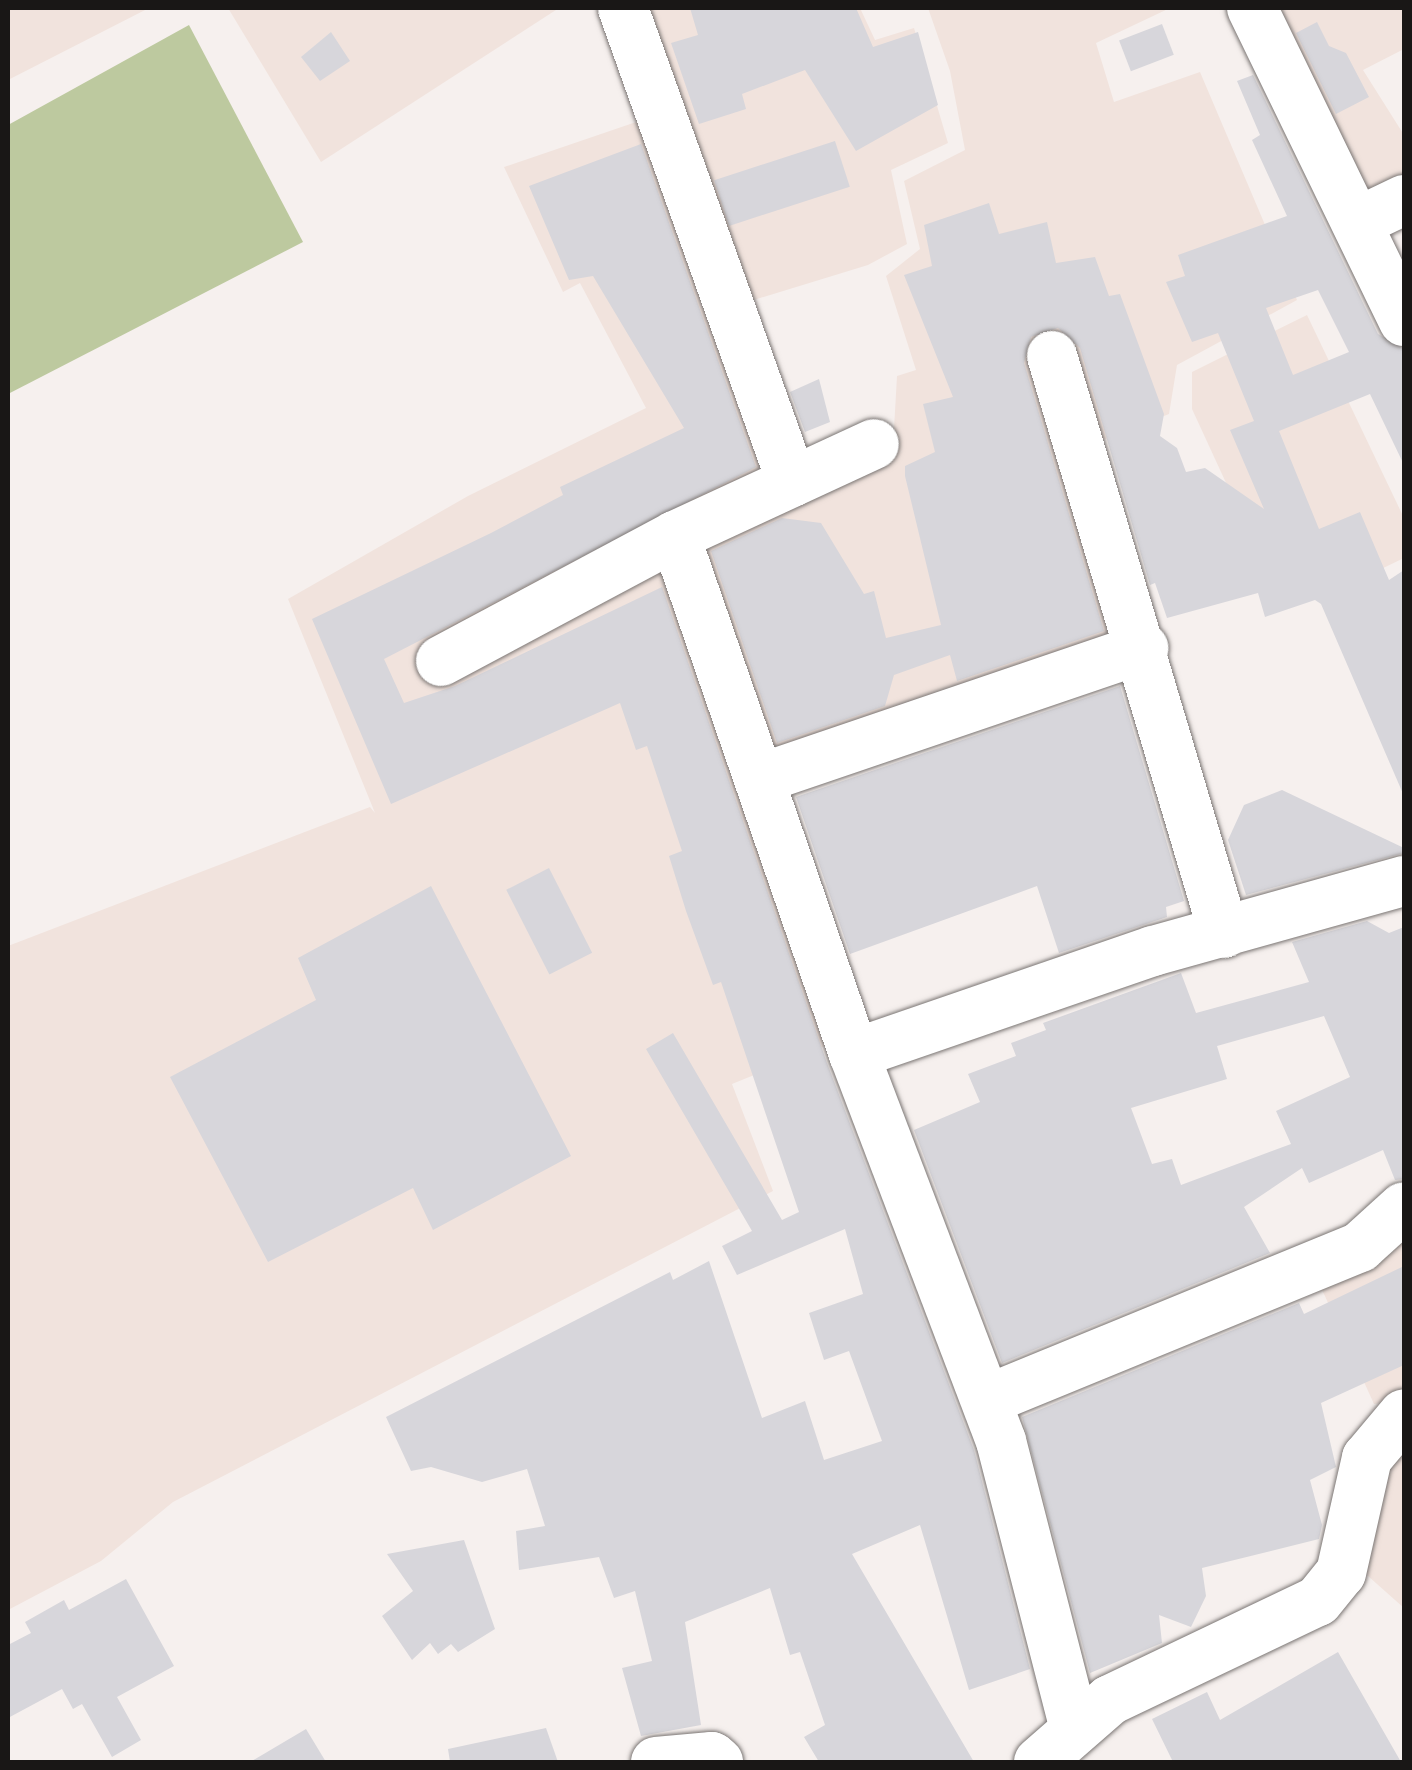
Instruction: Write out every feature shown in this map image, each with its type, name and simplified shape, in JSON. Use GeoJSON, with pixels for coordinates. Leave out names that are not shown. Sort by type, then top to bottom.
{"type":"FeatureCollection","features":[{"type":"Feature","properties":{"kind":"street"},"geometry":{"type":"LineString","coordinates":[[622,8],[792,482]]}},
{"type":"Feature","properties":{"kind":"street"},"geometry":{"type":"LineString","coordinates":[[1252,8],[1404,321]]}},
{"type":"Feature","properties":{"kind":"street"},"geometry":{"type":"LineString","coordinates":[[1358,222],[1404,200]]}},
{"type":"Feature","properties":{"kind":"street"},"geometry":{"type":"LineString","coordinates":[[1052,356],[1224,933]]}},
{"type":"Feature","properties":{"kind":"street"},"geometry":{"type":"LineString","coordinates":[[441,661],[676,536],[874,444]]}},
{"type":"Feature","properties":{"kind":"street"},"geometry":{"type":"LineString","coordinates":[[676,536],[854,1054],[986,1400],[1074,1726]]}},
{"type":"Feature","properties":{"kind":"street"},"geometry":{"type":"LineString","coordinates":[[762,778],[1142,648]]}},
{"type":"Feature","properties":{"kind":"street"},"geometry":{"type":"LineString","coordinates":[[854,1054],[1224,933],[1404,881]]}},
{"type":"Feature","properties":{"kind":"street"},"geometry":{"type":"LineString","coordinates":[[986,1400],[1360,1247],[1404,1207]]}},
{"type":"Feature","properties":{"kind":"street"},"geometry":{"type":"LineString","coordinates":[[1038,1762],[1074,1726],[1110,1700],[1318,1601],[1340,1573],[1367,1458],[1404,1414]]}},
{"type":"Feature","properties":{"kind":"street"},"geometry":{"type":"LineString","coordinates":[[656,1762],[712,1757],[718,1762]]}},
{"type":"Feature","properties":{"kind":"shaded area"},"geometry":{"type":"Polygon","coordinates":[[[8,8],[149,8],[8,80],[8,8]]]}},
{"type":"Feature","properties":{"kind":"shaded area"},"geometry":{"type":"Polygon","coordinates":[[[228,8],[559,8],[321,162],[228,8]]]}},
{"type":"Feature","properties":{"kind":"shaded area"},"geometry":{"type":"Polygon","coordinates":[[[634,8],[860,8],[875,40],[914,28],[948,143],[891,170],[907,244],[868,265],[734,306],[634,8]]]}},
{"type":"Feature","properties":{"kind":"shaded area"},"geometry":{"type":"Polygon","coordinates":[[[928,8],[1170,8],[1096,43],[1114,102],[1200,72],[1297,300],[1177,365],[1169,414],[1098,442],[1129,645],[768,765],[686,542],[893,446],[897,376],[916,370],[886,276],[920,249],[904,181],[965,150],[950,71],[928,8]]]}},
{"type":"Feature","properties":{"kind":"shaded area"},"geometry":{"type":"Polygon","coordinates":[[[1260,8],[1404,8],[1404,49],[1363,70],[1404,135],[1404,187],[1365,205],[1260,8]]]}},
{"type":"Feature","properties":{"kind":"shaded area"},"geometry":{"type":"Polygon","coordinates":[[[642,120],[772,478],[671,555],[835,1042],[732,1084],[773,1191],[173,1502],[101,1561],[8,1610],[8,946],[370,807],[375,813],[288,599],[468,496],[646,408],[580,283],[563,292],[504,167],[642,120]]]}},
{"type":"Feature","properties":{"kind":"shaded area"},"geometry":{"type":"Polygon","coordinates":[[[1307,315],[1404,518],[1404,558],[1321,598],[1239,511],[1192,409],[1192,372],[1307,315]]]}},
{"type":"Feature","properties":{"kind":"shaded area"},"geometry":{"type":"Polygon","coordinates":[[[1404,1219],[1404,1400],[1374,1404],[1319,1283],[1404,1219]]]}},
{"type":"Feature","properties":{"kind":"shaded area"},"geometry":{"type":"Polygon","coordinates":[[[1404,1427],[1404,1608],[1359,1568],[1380,1459],[1404,1427]]]}},
{"type":"Feature","properties":{"kind":"green space"},"geometry":{"type":"Polygon","coordinates":[[[189,25],[303,242],[8,394],[8,125],[189,25]]]}},
{"type":"Feature","properties":{"kind":"building"},"geometry":{"type":"Polygon","coordinates":[[[690,8],[856,8],[873,47],[918,32],[938,105],[856,151],[805,70],[742,94],[746,109],[699,124],[671,43],[698,35],[690,8]]]}},
{"type":"Feature","properties":{"kind":"building"},"geometry":{"type":"Polygon","coordinates":[[[1317,22],[1329,46],[1346,53],[1369,97],[1336,114],[1296,33],[1317,22]]]}},
{"type":"Feature","properties":{"kind":"building"},"geometry":{"type":"Polygon","coordinates":[[[1162,24],[1174,55],[1131,71],[1119,40],[1162,24]]]}},
{"type":"Feature","properties":{"kind":"building"},"geometry":{"type":"Polygon","coordinates":[[[331,32],[350,61],[320,81],[301,57],[331,32]]]}},
{"type":"Feature","properties":{"kind":"building"},"geometry":{"type":"Polygon","coordinates":[[[1253,75],[1378,334],[1404,349],[1404,465],[1370,394],[1279,431],[1319,529],[1360,512],[1389,580],[1404,570],[1404,796],[1321,604],[1315,600],[1265,617],[1258,593],[1167,618],[1155,583],[1150,585],[1080,348],[1058,328],[1031,337],[1024,363],[1104,631],[957,681],[950,655],[894,675],[885,706],[777,743],[711,551],[782,518],[821,523],[864,594],[874,591],[886,638],[941,625],[905,476],[905,466],[935,452],[923,404],[953,397],[904,275],[932,266],[924,225],[989,203],[999,234],[1047,222],[1056,263],[1095,257],[1109,296],[1120,294],[1164,414],[1160,436],[1177,448],[1186,472],[1205,468],[1264,509],[1230,430],[1254,421],[1218,333],[1192,342],[1166,282],[1185,276],[1178,255],[1287,216],[1252,140],[1260,135],[1237,81],[1253,75]],[[1318,290],[1266,308],[1293,375],[1349,352],[1318,290]]]}},
{"type":"Feature","properties":{"kind":"building"},"geometry":{"type":"Polygon","coordinates":[[[835,141],[850,187],[729,226],[714,180],[835,141]]]}},
{"type":"Feature","properties":{"kind":"building"},"geometry":{"type":"Polygon","coordinates":[[[641,144],[756,467],[384,659],[404,703],[455,686],[662,587],[827,1063],[974,1450],[1030,1669],[969,1690],[920,1525],[852,1554],[974,1762],[819,1762],[804,1737],[825,1725],[800,1652],[790,1655],[770,1588],[685,1622],[701,1725],[641,1736],[622,1668],[652,1661],[635,1591],[614,1598],[599,1557],[519,1570],[516,1531],[545,1526],[527,1469],[482,1482],[431,1467],[411,1471],[386,1417],[670,1272],[673,1280],[709,1261],[762,1418],[805,1401],[824,1460],[882,1441],[849,1351],[824,1360],[809,1313],[863,1294],[845,1229],[737,1275],[722,1246],[752,1231],[646,1049],[673,1033],[782,1220],[799,1212],[721,982],[713,985],[686,911],[669,856],[682,851],[647,746],[636,750],[620,703],[391,804],[312,619],[491,533],[563,495],[560,487],[684,428],[593,276],[569,280],[529,186],[641,144]]]}},
{"type":"Feature","properties":{"kind":"building"},"geometry":{"type":"Polygon","coordinates":[[[819,379],[830,422],[805,432],[790,392],[819,379]]]}},
{"type":"Feature","properties":{"kind":"building"},"geometry":{"type":"Polygon","coordinates":[[[1120,686],[1184,901],[1166,907],[1167,917],[1059,953],[1037,886],[850,954],[796,797],[1120,686]]]}},
{"type":"Feature","properties":{"kind":"building"},"geometry":{"type":"Polygon","coordinates":[[[1282,790],[1404,848],[1404,853],[1246,895],[1228,840],[1244,805],[1282,790]]]}},
{"type":"Feature","properties":{"kind":"building"},"geometry":{"type":"Polygon","coordinates":[[[549,868],[592,953],[549,974],[506,890],[549,868]]]}},
{"type":"Feature","properties":{"kind":"building"},"geometry":{"type":"Polygon","coordinates":[[[431,886],[571,1156],[433,1230],[413,1188],[268,1262],[170,1077],[316,1000],[298,958],[431,886]]]}},
{"type":"Feature","properties":{"kind":"building"},"geometry":{"type":"Polygon","coordinates":[[[1367,921],[1389,933],[1404,927],[1404,1179],[1395,1180],[1383,1150],[1309,1183],[1302,1168],[1244,1207],[1270,1253],[1002,1363],[914,1130],[980,1102],[968,1074],[1016,1056],[1011,1043],[1046,1030],[1043,1023],[1181,973],[1196,1013],[1309,982],[1292,942],[1367,921]],[[1324,1016],[1217,1046],[1227,1079],[1131,1108],[1152,1164],[1172,1159],[1181,1185],[1291,1144],[1276,1111],[1350,1077],[1324,1016]]]}},
{"type":"Feature","properties":{"kind":"building"},"geometry":{"type":"Polygon","coordinates":[[[1404,1266],[1404,1365],[1321,1403],[1336,1467],[1310,1480],[1322,1525],[1319,1539],[1202,1568],[1206,1596],[1191,1627],[1159,1615],[1162,1643],[1090,1673],[1022,1417],[1299,1303],[1304,1314],[1404,1266]]]}},
{"type":"Feature","properties":{"kind":"building"},"geometry":{"type":"Polygon","coordinates":[[[464,1540],[495,1629],[458,1652],[451,1644],[438,1654],[430,1643],[412,1660],[382,1616],[413,1591],[387,1554],[464,1540]]]}},
{"type":"Feature","properties":{"kind":"building"},"geometry":{"type":"Polygon","coordinates":[[[126,1579],[174,1666],[117,1697],[141,1740],[112,1757],[82,1704],[73,1709],[62,1689],[8,1718],[8,1645],[31,1633],[25,1622],[64,1600],[69,1610],[126,1579]]]}},
{"type":"Feature","properties":{"kind":"building"},"geometry":{"type":"Polygon","coordinates":[[[1338,1652],[1401,1762],[1173,1762],[1152,1719],[1207,1692],[1220,1720],[1338,1652]]]}},
{"type":"Feature","properties":{"kind":"building"},"geometry":{"type":"Polygon","coordinates":[[[546,1728],[558,1762],[450,1762],[448,1749],[546,1728]]]}},
{"type":"Feature","properties":{"kind":"building"},"geometry":{"type":"Polygon","coordinates":[[[306,1729],[326,1762],[250,1762],[306,1729]]]}}]}
